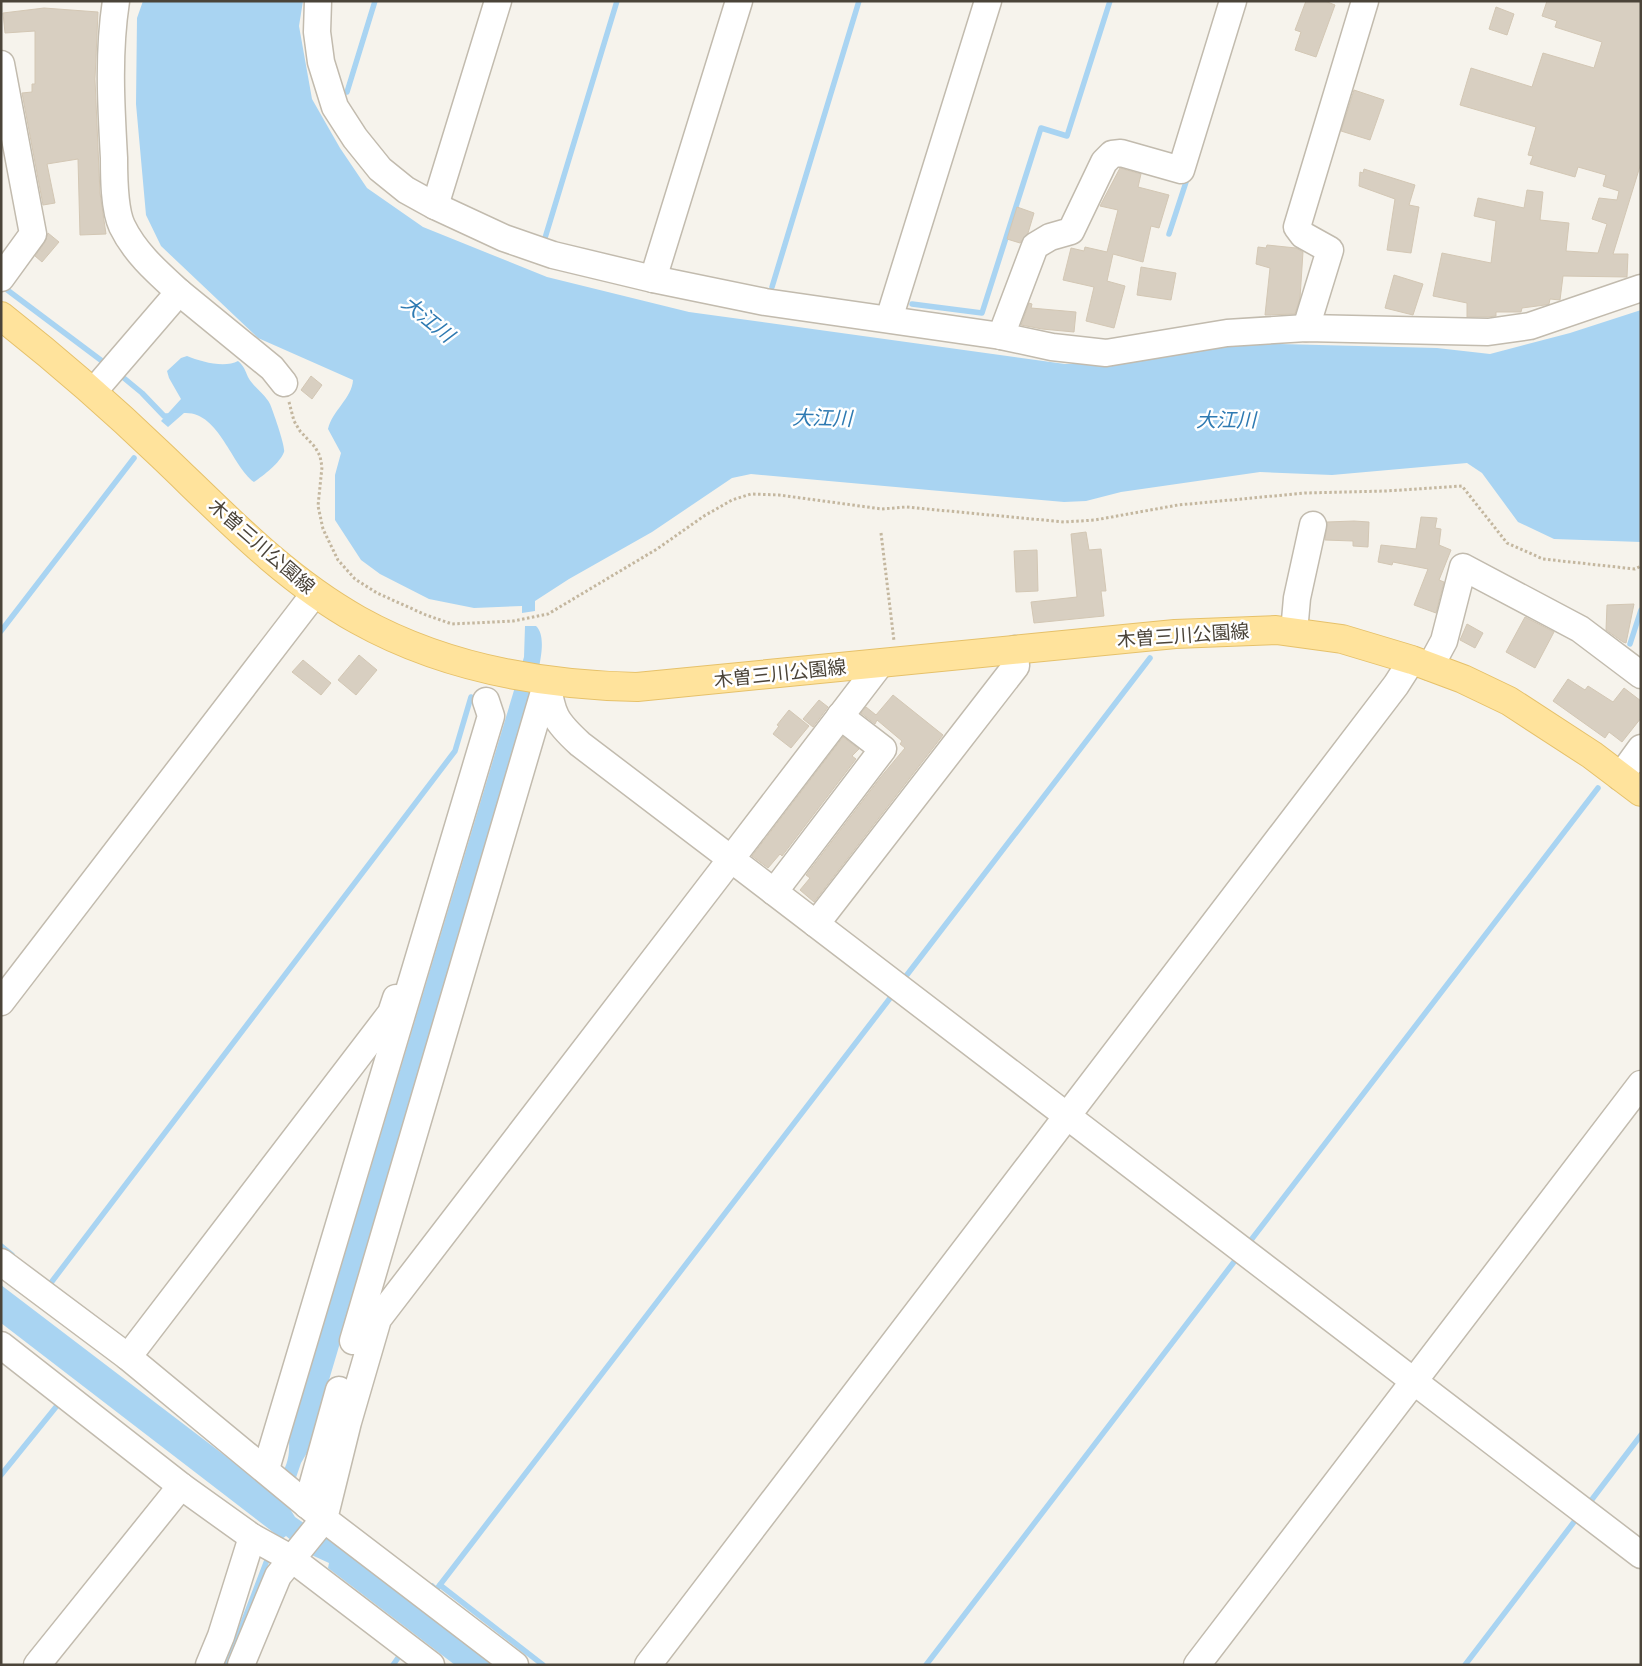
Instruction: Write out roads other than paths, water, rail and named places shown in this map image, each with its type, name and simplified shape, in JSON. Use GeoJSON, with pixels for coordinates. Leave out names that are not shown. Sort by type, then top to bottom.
{"type":"FeatureCollection","features":[{"type":"Feature","properties":{"kind":"main road","name":"木曽三川公園線"},"geometry":{"type":"LineString","coordinates":[[1,316],[93,392],[260,550],[315,593],[358,620],[404,642],[457,662],[503,674],[544,680],[591,686],[637,687],[1175,634],[1276,630],[1342,639],[1421,663],[1463,679],[1509,701],[1631,784]]}},
{"type":"Feature","properties":{"kind":"street"},"geometry":{"type":"LineString","coordinates":[[116,1],[111,33],[111,88],[115,181],[121,224],[136,250],[178,292],[272,368],[284,383]]}},
{"type":"Feature","properties":{"kind":"street"},"geometry":{"type":"LineString","coordinates":[[318,1],[317,32],[321,62],[340,116],[380,169],[406,190],[435,206],[504,238],[553,255],[653,279],[765,302],[1001,336],[1052,347],[1106,353],[1227,333],[1306,328],[1488,332],[1530,326],[1641,288]]}},
{"type":"Feature","properties":{"kind":"street"},"geometry":{"type":"LineString","coordinates":[[435,206],[498,1]]}},
{"type":"Feature","properties":{"kind":"street"},"geometry":{"type":"LineString","coordinates":[[653,279],[740,1]]}},
{"type":"Feature","properties":{"kind":"street"},"geometry":{"type":"LineString","coordinates":[[889,320],[988,1]]}},
{"type":"Feature","properties":{"kind":"street"},"geometry":{"type":"LineString","coordinates":[[1001,336],[1035,246],[1050,237],[1070,231],[1104,162],[1112,154],[1121,153],[1181,170],[1233,1]]}},
{"type":"Feature","properties":{"kind":"street"},"geometry":{"type":"LineString","coordinates":[[1306,328],[1330,250],[1303,235],[1297,227],[1365,1]]}},
{"type":"Feature","properties":{"kind":"street"},"geometry":{"type":"LineString","coordinates":[[1,64],[33,234],[1,278]]}},
{"type":"Feature","properties":{"kind":"street"},"geometry":{"type":"LineString","coordinates":[[93,392],[178,292]]}},
{"type":"Feature","properties":{"kind":"street"},"geometry":{"type":"LineString","coordinates":[[1294,632],[1297,598],[1313,525]]}},
{"type":"Feature","properties":{"kind":"street"},"geometry":{"type":"LineString","coordinates":[[648,1665],[1396,685],[1444,641],[1463,567],[1580,629],[1641,675]]}},
{"type":"Feature","properties":{"kind":"street"},"geometry":{"type":"LineString","coordinates":[[1,1002],[315,593]]}},
{"type":"Feature","properties":{"kind":"street"},"geometry":{"type":"LineString","coordinates":[[816,924],[1016,666],[1015,650]]}},
{"type":"Feature","properties":{"kind":"street"},"geometry":{"type":"LineString","coordinates":[[209,1665],[221,1636],[277,1549],[313,1513],[348,1422],[378,1320],[840,716],[889,662]]}},
{"type":"Feature","properties":{"kind":"street"},"geometry":{"type":"LineString","coordinates":[[128,1357],[391,1013],[486,701],[503,674]]}},
{"type":"Feature","properties":{"kind":"street"},"geometry":{"type":"LineString","coordinates":[[544,680],[551,709],[563,728],[580,744],[1641,1555]]}},
{"type":"Feature","properties":{"kind":"street"},"geometry":{"type":"LineString","coordinates":[[313,1513],[328,1425],[544,680]]}},
{"type":"Feature","properties":{"kind":"street"},"geometry":{"type":"LineString","coordinates":[[270,1473],[278,1436],[491,716],[486,701]]}},
{"type":"Feature","properties":{"kind":"street"},"geometry":{"type":"LineString","coordinates":[[774,892],[883,749],[840,716]]}},
{"type":"Feature","properties":{"kind":"street"},"geometry":{"type":"LineString","coordinates":[[1631,784],[1641,748]]}},
{"type":"Feature","properties":{"kind":"street"},"geometry":{"type":"LineString","coordinates":[[1197,1665],[1641,1084]]}},
{"type":"Feature","properties":{"kind":"street"},"geometry":{"type":"LineString","coordinates":[[1,1262],[128,1357],[270,1473],[313,1513],[515,1665]]}},
{"type":"Feature","properties":{"kind":"street"},"geometry":{"type":"LineString","coordinates":[[1,1344],[181,1486],[277,1549],[431,1665]]}},
{"type":"Feature","properties":{"kind":"street"},"geometry":{"type":"LineString","coordinates":[[37,1665],[181,1486]]}},
{"type":"Feature","properties":{"kind":"street"},"geometry":{"type":"LineString","coordinates":[[241,1665],[278,1576],[277,1549]]}},
{"type":"Feature","properties":{"kind":"water","name":"大江川"},"geometry":{"type":"Polygon","coordinates":[[[143,1],[303,1],[299,26],[312,99],[340,148],[367,188],[423,227],[547,277],[689,312],[1065,364],[1105,363],[1239,343],[1437,348],[1490,354],[1570,333],[1641,310],[1641,542],[1554,539],[1518,522],[1482,473],[1467,463],[1332,475],[1260,472],[1121,492],[1086,501],[1064,502],[751,474],[732,478],[652,532],[569,579],[535,601],[535,611],[522,613],[522,606],[474,608],[429,599],[380,574],[361,560],[335,520],[335,475],[341,453],[328,429],[333,416],[346,399],[353,380],[258,338],[161,246],[146,215],[136,104],[137,18],[143,1]]]}},
{"type":"Feature","properties":{"kind":"water"},"geometry":{"type":"Polygon","coordinates":[[[187,356],[220,364],[238,361],[243,366],[250,381],[270,404],[284,452],[267,472],[254,482],[238,464],[224,440],[206,421],[196,415],[184,413],[168,427],[161,421],[181,399],[167,371],[181,358],[187,356]]]}},
{"type":"Feature","properties":{"kind":"water"},"geometry":{"type":"Polygon","coordinates":[[[525,626],[536,626],[542,640],[542,650],[531,698],[308,1451],[301,1463],[287,1504],[295,1517],[340,1548],[493,1665],[455,1665],[328,1568],[329,1563],[305,1552],[286,1536],[282,1539],[1,1323],[1,1285],[270,1490],[287,1462],[289,1440],[524,657],[525,626]]]}},
{"type":"Feature","properties":{"kind":"waterway"},"geometry":{"type":"LineString","coordinates":[[347,92],[375,1]]}},
{"type":"Feature","properties":{"kind":"waterway"},"geometry":{"type":"LineString","coordinates":[[545,238],[617,1]]}},
{"type":"Feature","properties":{"kind":"waterway"},"geometry":{"type":"LineString","coordinates":[[772,287],[859,1]]}},
{"type":"Feature","properties":{"kind":"waterway"},"geometry":{"type":"LineString","coordinates":[[912,304],[982,313],[1041,128],[1067,136],[1110,1]]}},
{"type":"Feature","properties":{"kind":"waterway"},"geometry":{"type":"LineString","coordinates":[[1169,234],[1188,176]]}},
{"type":"Feature","properties":{"kind":"waterway"},"geometry":{"type":"LineString","coordinates":[[6,289],[106,364]]}},
{"type":"Feature","properties":{"kind":"waterway"},"geometry":{"type":"LineString","coordinates":[[119,374],[142,393],[164,416],[171,416]]}},
{"type":"Feature","properties":{"kind":"waterway"},"geometry":{"type":"LineString","coordinates":[[1,631],[134,458]]}},
{"type":"Feature","properties":{"kind":"waterway"},"geometry":{"type":"LineString","coordinates":[[1630,644],[1641,610]]}},
{"type":"Feature","properties":{"kind":"waterway"},"geometry":{"type":"LineString","coordinates":[[903,980],[1150,658]]}},
{"type":"Feature","properties":{"kind":"waterway"},"geometry":{"type":"LineString","coordinates":[[50,1284],[455,751],[471,697]]}},
{"type":"Feature","properties":{"kind":"waterway"},"geometry":{"type":"LineString","coordinates":[[1248,1244],[1598,788]]}},
{"type":"Feature","properties":{"kind":"waterway"},"geometry":{"type":"LineString","coordinates":[[432,1586],[436,1590],[894,993]]}},
{"type":"Feature","properties":{"kind":"waterway"},"geometry":{"type":"LineString","coordinates":[[1,1246],[12,1255]]}},
{"type":"Feature","properties":{"kind":"waterway"},"geometry":{"type":"LineString","coordinates":[[926,1665],[1237,1258]]}},
{"type":"Feature","properties":{"kind":"waterway"},"geometry":{"type":"LineString","coordinates":[[1,1475],[60,1402]]}},
{"type":"Feature","properties":{"kind":"waterway"},"geometry":{"type":"LineString","coordinates":[[1590,1502],[1641,1435]]}},
{"type":"Feature","properties":{"kind":"waterway"},"geometry":{"type":"LineString","coordinates":[[1465,1665],[1577,1518]]}},
{"type":"Feature","properties":{"kind":"waterway"},"geometry":{"type":"LineString","coordinates":[[227,1665],[269,1555]]}},
{"type":"Feature","properties":{"kind":"waterway"},"geometry":{"type":"LineString","coordinates":[[440,1585],[543,1665]]}},
{"type":"Feature","properties":{"kind":"waterway"},"geometry":{"type":"LineString","coordinates":[[393,1665],[400,1655]]}}]}
